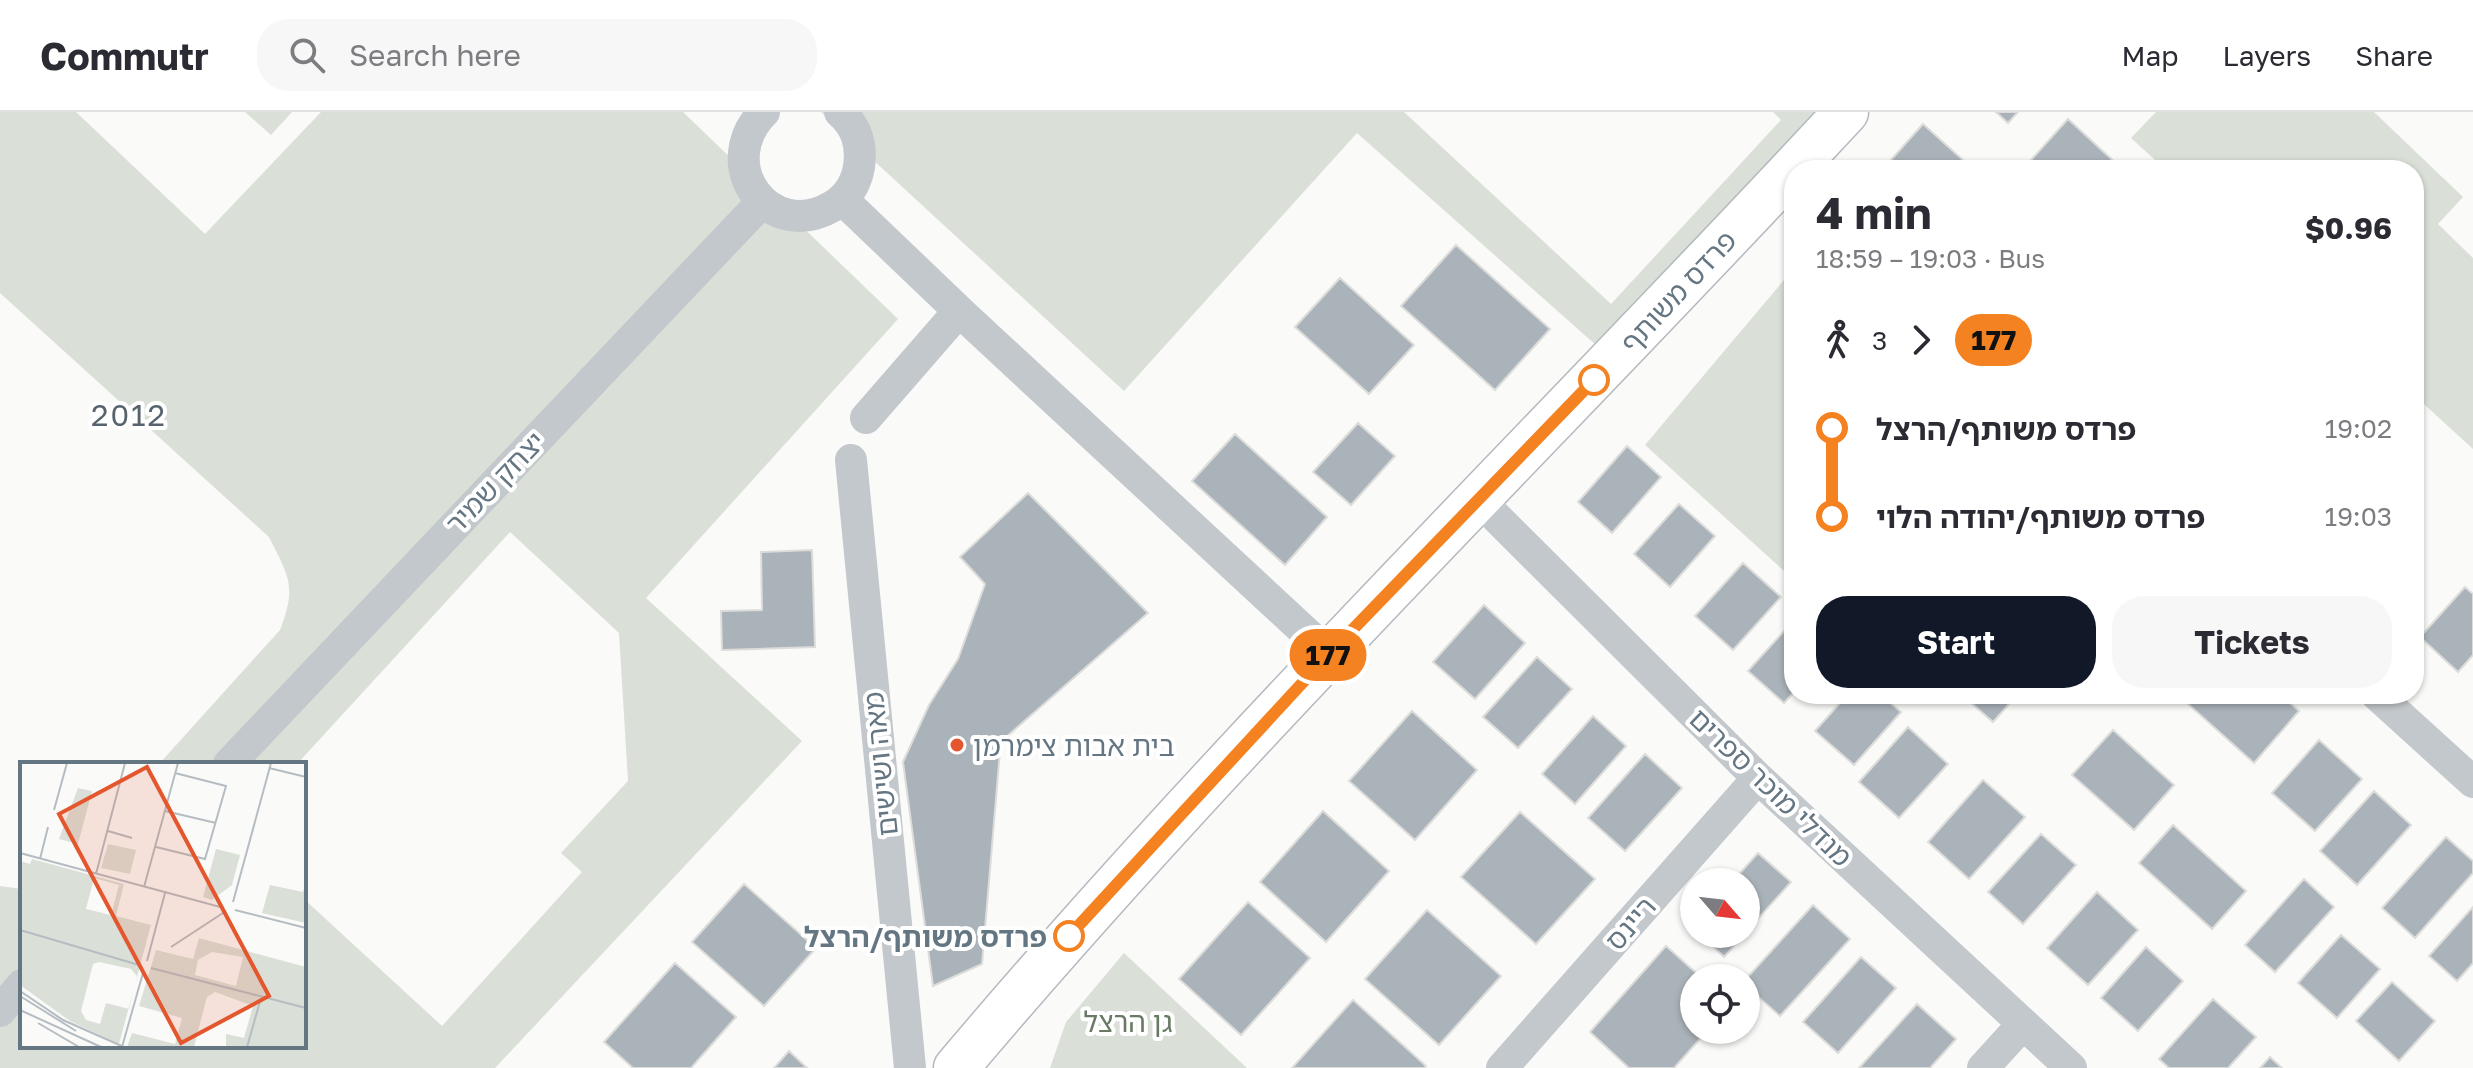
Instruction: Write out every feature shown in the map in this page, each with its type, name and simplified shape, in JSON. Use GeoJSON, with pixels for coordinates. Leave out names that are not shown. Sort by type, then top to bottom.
{"type":"FeatureCollection","features":[{"type":"Feature","properties":{"kind":"street","name":"פרדס משותף"},"geometry":{"type":"LineString","coordinates":[[1810,160],[1846,112]]}},
{"type":"Feature","properties":{"kind":"street"},"geometry":{"type":"LineString","coordinates":[[761,113],[746,138],[743,163],[748,183],[772,210],[794,216],[820,214],[843,200],[857,179],[861,153],[857,135],[843,113]]}},
{"type":"Feature","properties":{"kind":"street","name":"פרדס משותף"},"geometry":{"type":"LineString","coordinates":[[956,1068],[1047,960],[1329,654],[1784,187]]}},
{"type":"Feature","properties":{"kind":"street"},"geometry":{"type":"LineString","coordinates":[[843,200],[1329,654]]}},
{"type":"Feature","properties":{"kind":"street","name":"יצחק שמיר"},"geometry":{"type":"LineString","coordinates":[[231,762],[762,202]]}},
{"type":"Feature","properties":{"kind":"street"},"geometry":{"type":"LineString","coordinates":[[866,418],[959,311]]}},
{"type":"Feature","properties":{"kind":"street","name":"מאה ושישים"},"geometry":{"type":"LineString","coordinates":[[851,460],[910,1068]]}},
{"type":"Feature","properties":{"kind":"street","name":"מנדלי מוכר ספרים"},"geometry":{"type":"LineString","coordinates":[[1478,499],[1758,778],[2071,1068]]}},
{"type":"Feature","properties":{"kind":"street"},"geometry":{"type":"LineString","coordinates":[[2387,704],[2473,782]]}},
{"type":"Feature","properties":{"kind":"street","name":"ריינס"},"geometry":{"type":"LineString","coordinates":[[1502,1068],[1758,778]]}},
{"type":"Feature","properties":{"kind":"street"},"geometry":{"type":"LineString","coordinates":[[1983,1068],[2023,1024]]}},
{"type":"Feature","properties":{"kind":"green space"},"geometry":{"type":"Polygon","coordinates":[[[0,112],[76,112],[205,234],[321,112],[683,112],[898,319],[646,598],[802,741],[495,1068],[0,1068],[0,886],[20,889],[20,1048],[306,1048],[306,901],[442,1026],[582,872],[561,853],[628,781],[619,633],[510,532],[299,762],[161,762],[280,630],[288,603],[286,572],[269,537],[0,293],[0,112]]]}},
{"type":"Feature","properties":{"kind":"green space"},"geometry":{"type":"Polygon","coordinates":[[[245,112],[292,112],[271,135],[245,112]]]}},
{"type":"Feature","properties":{"kind":"green space"},"geometry":{"type":"Polygon","coordinates":[[[821,112],[1404,112],[1611,304],[1781,120],[1773,112],[1816,112],[1597,346],[1357,133],[1124,391],[821,112]]]}},
{"type":"Feature","properties":{"kind":"green space"},"geometry":{"type":"Polygon","coordinates":[[[2156,112],[2374,112],[2463,197],[2438,224],[2473,258],[2473,449],[2424,404],[2424,160],[2155,160],[2131,138],[2156,112]]]}},
{"type":"Feature","properties":{"kind":"green space"},"geometry":{"type":"Polygon","coordinates":[[[1784,280],[1784,571],[1645,445],[1784,280]]]}},
{"type":"Feature","properties":{"kind":"green space","name":"גן הרצל"},"geometry":{"type":"Polygon","coordinates":[[[1124,953],[1247,1068],[1050,1068],[1066,1022],[1124,953]]]}},
{"type":"Feature","properties":{"kind":"building"},"geometry":{"type":"Polygon","coordinates":[[[1996,112],[2018,112],[2008,123],[1996,112]]]}},
{"type":"Feature","properties":{"kind":"building"},"geometry":{"type":"Polygon","coordinates":[[[2068,119],[2112,160],[2031,160],[2068,119]]]}},
{"type":"Feature","properties":{"kind":"building"},"geometry":{"type":"Polygon","coordinates":[[[1923,124],[1963,160],[1891,160],[1923,124]]]}},
{"type":"Feature","properties":{"kind":"building"},"geometry":{"type":"Polygon","coordinates":[[[1456,245],[1550,329],[1495,390],[1401,306],[1456,245]]]}},
{"type":"Feature","properties":{"kind":"building"},"geometry":{"type":"Polygon","coordinates":[[[1340,278],[1414,345],[1369,394],[1295,327],[1340,278]]]}},
{"type":"Feature","properties":{"kind":"building"},"geometry":{"type":"Polygon","coordinates":[[[1358,423],[1395,456],[1351,505],[1313,472],[1358,423]]]}},
{"type":"Feature","properties":{"kind":"building"},"geometry":{"type":"Polygon","coordinates":[[[1235,434],[1327,517],[1285,565],[1192,481],[1235,434]]]}},
{"type":"Feature","properties":{"kind":"building"},"geometry":{"type":"Polygon","coordinates":[[[1627,446],[1661,477],[1612,533],[1578,502],[1627,446]]]}},
{"type":"Feature","properties":{"kind":"building","name":"בית אבות צימרמן"},"geometry":{"type":"Polygon","coordinates":[[[1028,493],[1148,613],[1005,738],[1000,751],[982,964],[933,986],[903,762],[929,705],[958,659],[985,584],[960,557],[1028,493]]]}},
{"type":"Feature","properties":{"kind":"building"},"geometry":{"type":"Polygon","coordinates":[[[1679,504],[1715,536],[1670,587],[1634,554],[1679,504]]]}},
{"type":"Feature","properties":{"kind":"building"},"geometry":{"type":"Polygon","coordinates":[[[812,550],[815,647],[722,650],[721,611],[762,610],[761,552],[812,550]]]}},
{"type":"Feature","properties":{"kind":"building"},"geometry":{"type":"Polygon","coordinates":[[[1743,563],[1781,597],[1733,650],[1695,616],[1743,563]]]}},
{"type":"Feature","properties":{"kind":"building"},"geometry":{"type":"Polygon","coordinates":[[[2465,587],[2473,594],[2473,655],[2458,672],[2424,641],[2424,633],[2465,587]]]}},
{"type":"Feature","properties":{"kind":"building"},"geometry":{"type":"Polygon","coordinates":[[[1484,605],[1525,643],[1475,699],[1433,662],[1484,605]]]}},
{"type":"Feature","properties":{"kind":"building"},"geometry":{"type":"Polygon","coordinates":[[[1784,631],[1784,703],[1748,671],[1784,631]]]}},
{"type":"Feature","properties":{"kind":"building"},"geometry":{"type":"Polygon","coordinates":[[[1537,657],[1572,689],[1518,748],[1483,717],[1537,657]]]}},
{"type":"Feature","properties":{"kind":"building"},"geometry":{"type":"Polygon","coordinates":[[[1839,704],[1892,704],[1901,712],[1854,765],[1815,731],[1839,704]]]}},
{"type":"Feature","properties":{"kind":"building"},"geometry":{"type":"Polygon","coordinates":[[[1972,704],[2009,704],[1993,722],[1972,704]]]}},
{"type":"Feature","properties":{"kind":"building"},"geometry":{"type":"Polygon","coordinates":[[[2188,704],[2291,704],[2299,711],[2254,763],[2188,704]]]}},
{"type":"Feature","properties":{"kind":"building"},"geometry":{"type":"Polygon","coordinates":[[[1412,711],[1477,770],[1415,840],[1349,781],[1412,711]]]}},
{"type":"Feature","properties":{"kind":"building"},"geometry":{"type":"Polygon","coordinates":[[[1593,716],[1626,746],[1575,804],[1542,774],[1593,716]]]}},
{"type":"Feature","properties":{"kind":"building"},"geometry":{"type":"Polygon","coordinates":[[[1908,727],[1948,764],[1899,818],[1859,782],[1908,727]]]}},
{"type":"Feature","properties":{"kind":"building"},"geometry":{"type":"Polygon","coordinates":[[[2113,730],[2174,785],[2134,830],[2072,775],[2113,730]]]}},
{"type":"Feature","properties":{"kind":"building"},"geometry":{"type":"Polygon","coordinates":[[[2319,740],[2362,779],[2315,831],[2272,793],[2319,740]]]}},
{"type":"Feature","properties":{"kind":"building"},"geometry":{"type":"Polygon","coordinates":[[[1645,754],[1682,788],[1625,851],[1588,818],[1645,754]]]}},
{"type":"Feature","properties":{"kind":"building"},"geometry":{"type":"Polygon","coordinates":[[[1983,780],[2025,817],[1969,879],[1928,842],[1983,780]]]}},
{"type":"Feature","properties":{"kind":"building"},"geometry":{"type":"Polygon","coordinates":[[[2374,791],[2411,825],[2357,885],[2320,851],[2374,791]]]}},
{"type":"Feature","properties":{"kind":"building"},"geometry":{"type":"Polygon","coordinates":[[[1323,811],[1389,871],[1326,942],[1260,882],[1323,811]]]}},
{"type":"Feature","properties":{"kind":"building"},"geometry":{"type":"Polygon","coordinates":[[[1520,812],[1595,879],[1536,944],[1461,877],[1520,812]]]}},
{"type":"Feature","properties":{"kind":"building"},"geometry":{"type":"Polygon","coordinates":[[[2173,825],[2246,891],[2212,929],[2139,863],[2173,825]]]}},
{"type":"Feature","properties":{"kind":"building"},"geometry":{"type":"Polygon","coordinates":[[[2041,834],[2076,865],[2023,924],[1988,892],[2041,834]]]}},
{"type":"Feature","properties":{"kind":"building"},"geometry":{"type":"Polygon","coordinates":[[[2446,837],[2473,861],[2473,873],[2415,938],[2382,908],[2446,837]]]}},
{"type":"Feature","properties":{"kind":"building"},"geometry":{"type":"Polygon","coordinates":[[[1758,853],[1791,882],[1760,916],[1760,868],[1745,868],[1758,853]]]}},
{"type":"Feature","properties":{"kind":"building"},"geometry":{"type":"Polygon","coordinates":[[[2304,879],[2334,907],[2275,972],[2245,945],[2304,879]]]}},
{"type":"Feature","properties":{"kind":"building"},"geometry":{"type":"Polygon","coordinates":[[[744,884],[816,948],[764,1006],[692,942],[744,884]]]}},
{"type":"Feature","properties":{"kind":"building"},"geometry":{"type":"Polygon","coordinates":[[[2097,892],[2138,930],[2088,985],[2047,948],[2097,892]]]}},
{"type":"Feature","properties":{"kind":"building"},"geometry":{"type":"Polygon","coordinates":[[[1248,902],[1310,958],[1241,1035],[1179,979],[1248,902]]]}},
{"type":"Feature","properties":{"kind":"building"},"geometry":{"type":"Polygon","coordinates":[[[1813,905],[1850,939],[1780,1016],[1760,998],[1760,964],[1813,905]]]}},
{"type":"Feature","properties":{"kind":"building"},"geometry":{"type":"Polygon","coordinates":[[[2473,907],[2473,963],[2457,981],[2429,956],[2473,907]]]}},
{"type":"Feature","properties":{"kind":"building"},"geometry":{"type":"Polygon","coordinates":[[[1427,910],[1501,976],[1439,1045],[1365,979],[1427,910]]]}},
{"type":"Feature","properties":{"kind":"building"},"geometry":{"type":"Polygon","coordinates":[[[2341,935],[2380,969],[2337,1018],[2298,983],[2341,935]]]}},
{"type":"Feature","properties":{"kind":"building"},"geometry":{"type":"Polygon","coordinates":[[[1666,946],[1686,964],[1680,964],[1680,1044],[1695,1044],[1674,1068],[1629,1068],[1590,1032],[1666,946]]]}},
{"type":"Feature","properties":{"kind":"building"},"geometry":{"type":"Polygon","coordinates":[[[2146,947],[2183,981],[2138,1031],[2101,998],[2146,947]]]}},
{"type":"Feature","properties":{"kind":"building"},"geometry":{"type":"Polygon","coordinates":[[[1715,948],[1732,948],[1724,957],[1715,948]]]}},
{"type":"Feature","properties":{"kind":"building"},"geometry":{"type":"Polygon","coordinates":[[[1861,957],[1896,988],[1838,1053],[1803,1022],[1861,957]]]}},
{"type":"Feature","properties":{"kind":"building"},"geometry":{"type":"Polygon","coordinates":[[[675,963],[736,1017],[691,1068],[633,1068],[604,1042],[675,963]]]}},
{"type":"Feature","properties":{"kind":"building"},"geometry":{"type":"Polygon","coordinates":[[[2392,982],[2435,1021],[2399,1061],[2356,1021],[2392,982]]]}},
{"type":"Feature","properties":{"kind":"building"},"geometry":{"type":"Polygon","coordinates":[[[2213,999],[2256,1037],[2228,1068],[2169,1068],[2159,1059],[2213,999]]]}},
{"type":"Feature","properties":{"kind":"building"},"geometry":{"type":"Polygon","coordinates":[[[1353,1000],[1426,1066],[1292,1068],[1353,1000]]]}},
{"type":"Feature","properties":{"kind":"building"},"geometry":{"type":"Polygon","coordinates":[[[1917,1004],[1956,1039],[1930,1068],[1859,1068],[1917,1004]]]}},
{"type":"Feature","properties":{"kind":"building"},"geometry":{"type":"Polygon","coordinates":[[[789,1051],[807,1068],[774,1068],[789,1051]]]}},
{"type":"Feature","properties":{"kind":"building"},"geometry":{"type":"Polygon","coordinates":[[[2270,1057],[2282,1068],[2260,1068],[2270,1057]]]}},
{"type":"Feature","properties":{"kind":"bus line","name":"177"},"geometry":{"type":"LineString","coordinates":[[1069,936],[1329,654],[1594,380]]}},
{"type":"Feature","properties":{"kind":"place","name":"בית אבות צימרמן"},"geometry":{"type":"Point","coordinates":[957,745]}},
{"type":"Feature","properties":{"kind":"place","name":"פרדס משותף/הרצל"},"geometry":{"type":"Point","coordinates":[1069,936]}},
{"type":"Feature","properties":{"kind":"district","name":"2012"},"geometry":{"type":"Point","coordinates":[129,415]}}]}
